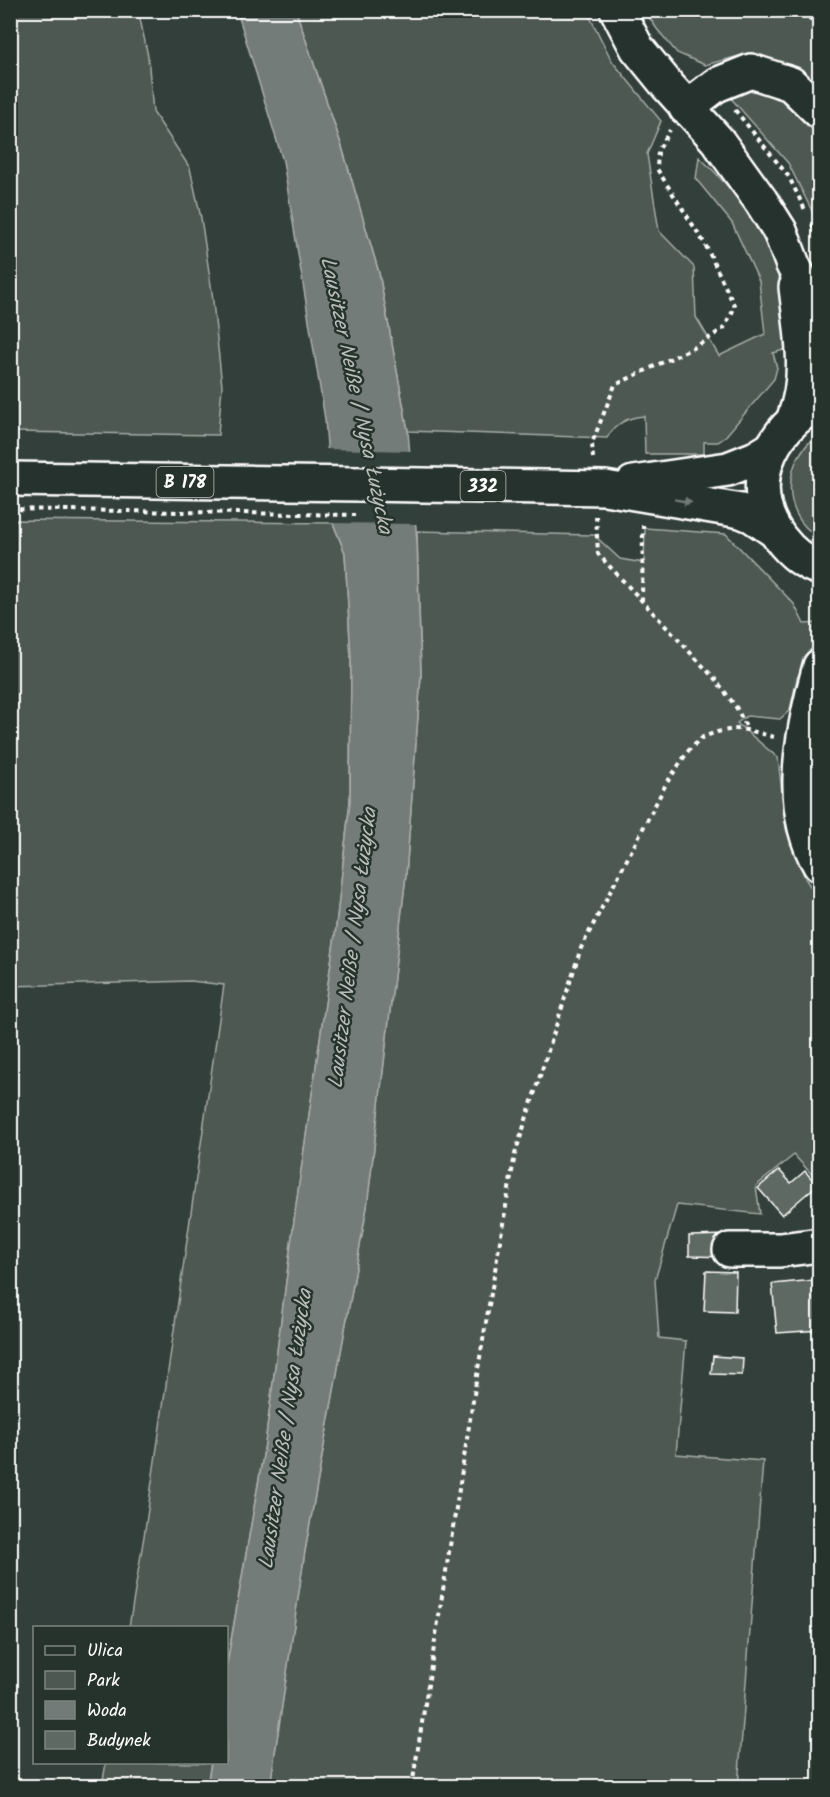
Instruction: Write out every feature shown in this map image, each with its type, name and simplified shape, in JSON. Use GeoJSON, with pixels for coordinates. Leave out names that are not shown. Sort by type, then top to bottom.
{"type":"FeatureCollection","features":[{"type":"Feature","properties":{"kind":"main road"},"geometry":{"type":"LineString","coordinates":[[616,10],[637,48],[686,108],[717,140],[756,194],[780,231],[819,317]]}},
{"type":"Feature","properties":{"kind":"main road"},"geometry":{"type":"LineString","coordinates":[[686,108],[716,85],[751,71],[791,84],[819,112]]}},
{"type":"Feature","properties":{"kind":"main road"},"geometry":{"type":"LineString","coordinates":[[794,265],[804,357],[803,389],[807,411]]}},
{"type":"Feature","properties":{"kind":"main road","name":"332"},"geometry":{"type":"LineString","coordinates":[[807,411],[781,432],[771,449],[763,482],[764,499],[775,531],[786,546],[816,570]]}},
{"type":"Feature","properties":{"kind":"main road","name":"332"},"geometry":{"type":"LineString","coordinates":[[604,503],[728,469],[756,458],[771,449]]}},
{"type":"Feature","properties":{"kind":"main road","name":"B 178"},"geometry":{"type":"LineString","coordinates":[[10,479],[359,500]]}},
{"type":"Feature","properties":{"kind":"main road","name":"332"},"geometry":{"type":"LineString","coordinates":[[359,500],[604,503],[741,511],[775,531]]}},
{"type":"Feature","properties":{"kind":"main road"},"geometry":{"type":"LineString","coordinates":[[819,666],[798,772],[800,801],[806,832],[819,866]]}},
{"type":"Feature","properties":{"kind":"main road"},"geometry":{"type":"LineString","coordinates":[[803,746],[819,711]]}},
{"type":"Feature","properties":{"kind":"main road"},"geometry":{"type":"LineString","coordinates":[[730,1250],[780,1250],[819,1245]]}},
{"type":"Feature","properties":{"kind":"path"},"geometry":{"type":"LineString","coordinates":[[803,10],[814,23],[819,25]]}},
{"type":"Feature","properties":{"kind":"path"},"geometry":{"type":"LineString","coordinates":[[716,85],[789,177],[819,239]]}},
{"type":"Feature","properties":{"kind":"path"},"geometry":{"type":"LineString","coordinates":[[686,108],[658,151],[657,169],[705,244],[735,308],[724,328]]}},
{"type":"Feature","properties":{"kind":"path"},"geometry":{"type":"LineString","coordinates":[[10,509],[359,500]]}},
{"type":"Feature","properties":{"kind":"path"},"geometry":{"type":"LineString","coordinates":[[594,519],[604,503]]}},
{"type":"Feature","properties":{"kind":"path"},"geometry":{"type":"LineString","coordinates":[[642,601],[643,521]]}},
{"type":"Feature","properties":{"kind":"path"},"geometry":{"type":"LineString","coordinates":[[412,1786],[477,1369],[515,1154],[580,948],[666,784],[689,750],[703,737],[717,732],[748,730],[803,746]]}},
{"type":"Feature","properties":{"kind":"green space"},"geometry":{"type":"Polygon","coordinates":[[[11,10],[136,10],[139,14],[148,56],[153,112],[190,168],[201,218],[222,386],[218,435],[11,432],[11,10]]]}},
{"type":"Feature","properties":{"kind":"green space"},"geometry":{"type":"Polygon","coordinates":[[[296,11],[587,11],[612,61],[661,121],[647,154],[659,231],[694,267],[696,317],[719,356],[765,334],[759,281],[732,223],[696,179],[699,157],[729,188],[754,223],[780,282],[791,348],[773,353],[777,368],[774,379],[724,438],[718,442],[704,442],[704,454],[645,454],[644,416],[622,422],[607,438],[408,431],[379,273],[342,147],[296,11]]]}},
{"type":"Feature","properties":{"kind":"green space"},"geometry":{"type":"Polygon","coordinates":[[[645,11],[819,11],[819,96],[768,60],[739,56],[705,65],[677,53],[645,11]]]}},
{"type":"Feature","properties":{"kind":"green space"},"geometry":{"type":"Polygon","coordinates":[[[742,86],[784,94],[819,131],[819,225],[788,163],[728,95],[742,86]]]}},
{"type":"Feature","properties":{"kind":"green space"},"geometry":{"type":"Polygon","coordinates":[[[819,435],[819,537],[806,527],[797,515],[790,486],[798,457],[819,435]]]}},
{"type":"Feature","properties":{"kind":"green space"},"geometry":{"type":"Polygon","coordinates":[[[10,520],[333,523],[345,553],[351,657],[350,801],[335,935],[296,1205],[265,1444],[228,1658],[228,1626],[129,1626],[224,985],[191,981],[11,986],[10,520]]]}},
{"type":"Feature","properties":{"kind":"green space"},"geometry":{"type":"Polygon","coordinates":[[[645,528],[726,534],[794,604],[804,624],[819,623],[812,650],[797,678],[790,710],[780,719],[747,716],[737,723],[778,758],[786,829],[805,878],[819,901],[819,1182],[794,1155],[756,1186],[760,1214],[677,1205],[655,1280],[659,1338],[686,1341],[676,1454],[763,1461],[738,1786],[270,1786],[305,1551],[367,1207],[406,875],[421,676],[417,531],[594,535],[620,559],[644,563],[645,528]]]}},
{"type":"Feature","properties":{"kind":"green space"},"geometry":{"type":"Polygon","coordinates":[[[106,1764],[211,1764],[207,1786],[102,1786],[106,1764]]]}},
{"type":"Feature","properties":{"kind":"water","name":"Lausitzer Neiße / Nysa Łużycka"},"geometry":{"type":"Polygon","coordinates":[[[237,11],[296,11],[342,147],[379,273],[408,431],[417,541],[421,676],[406,875],[367,1207],[305,1551],[270,1786],[207,1786],[211,1764],[228,1764],[228,1658],[265,1444],[296,1205],[335,935],[350,801],[351,657],[345,553],[333,523],[325,419],[283,161],[237,11]]]}},
{"type":"Feature","properties":{"kind":"pier"},"geometry":{"type":"Polygon","coordinates":[[[324,449],[413,451],[419,524],[330,523],[324,449]]]}},
{"type":"Feature","properties":{"kind":"building"},"geometry":{"type":"Polygon","coordinates":[[[779,1170],[791,1183],[805,1171],[817,1185],[782,1215],[758,1188],[779,1170]]]}},
{"type":"Feature","properties":{"kind":"building"},"geometry":{"type":"Polygon","coordinates":[[[728,1235],[728,1257],[689,1256],[689,1236],[728,1235]]]}},
{"type":"Feature","properties":{"kind":"building"},"geometry":{"type":"Polygon","coordinates":[[[706,1271],[736,1272],[735,1312],[704,1311],[706,1271]]]}},
{"type":"Feature","properties":{"kind":"building"},"geometry":{"type":"Polygon","coordinates":[[[815,1280],[820,1330],[777,1333],[772,1284],[815,1280]]]}},
{"type":"Feature","properties":{"kind":"building"},"geometry":{"type":"Polygon","coordinates":[[[713,1356],[743,1358],[742,1375],[711,1374],[713,1356]]]}},
{"type":"Feature","properties":{"kind":"building"},"geometry":{"type":"Polygon","coordinates":[[[814,1719],[820,1719],[820,1749],[817,1750],[814,1719]]]}}]}
